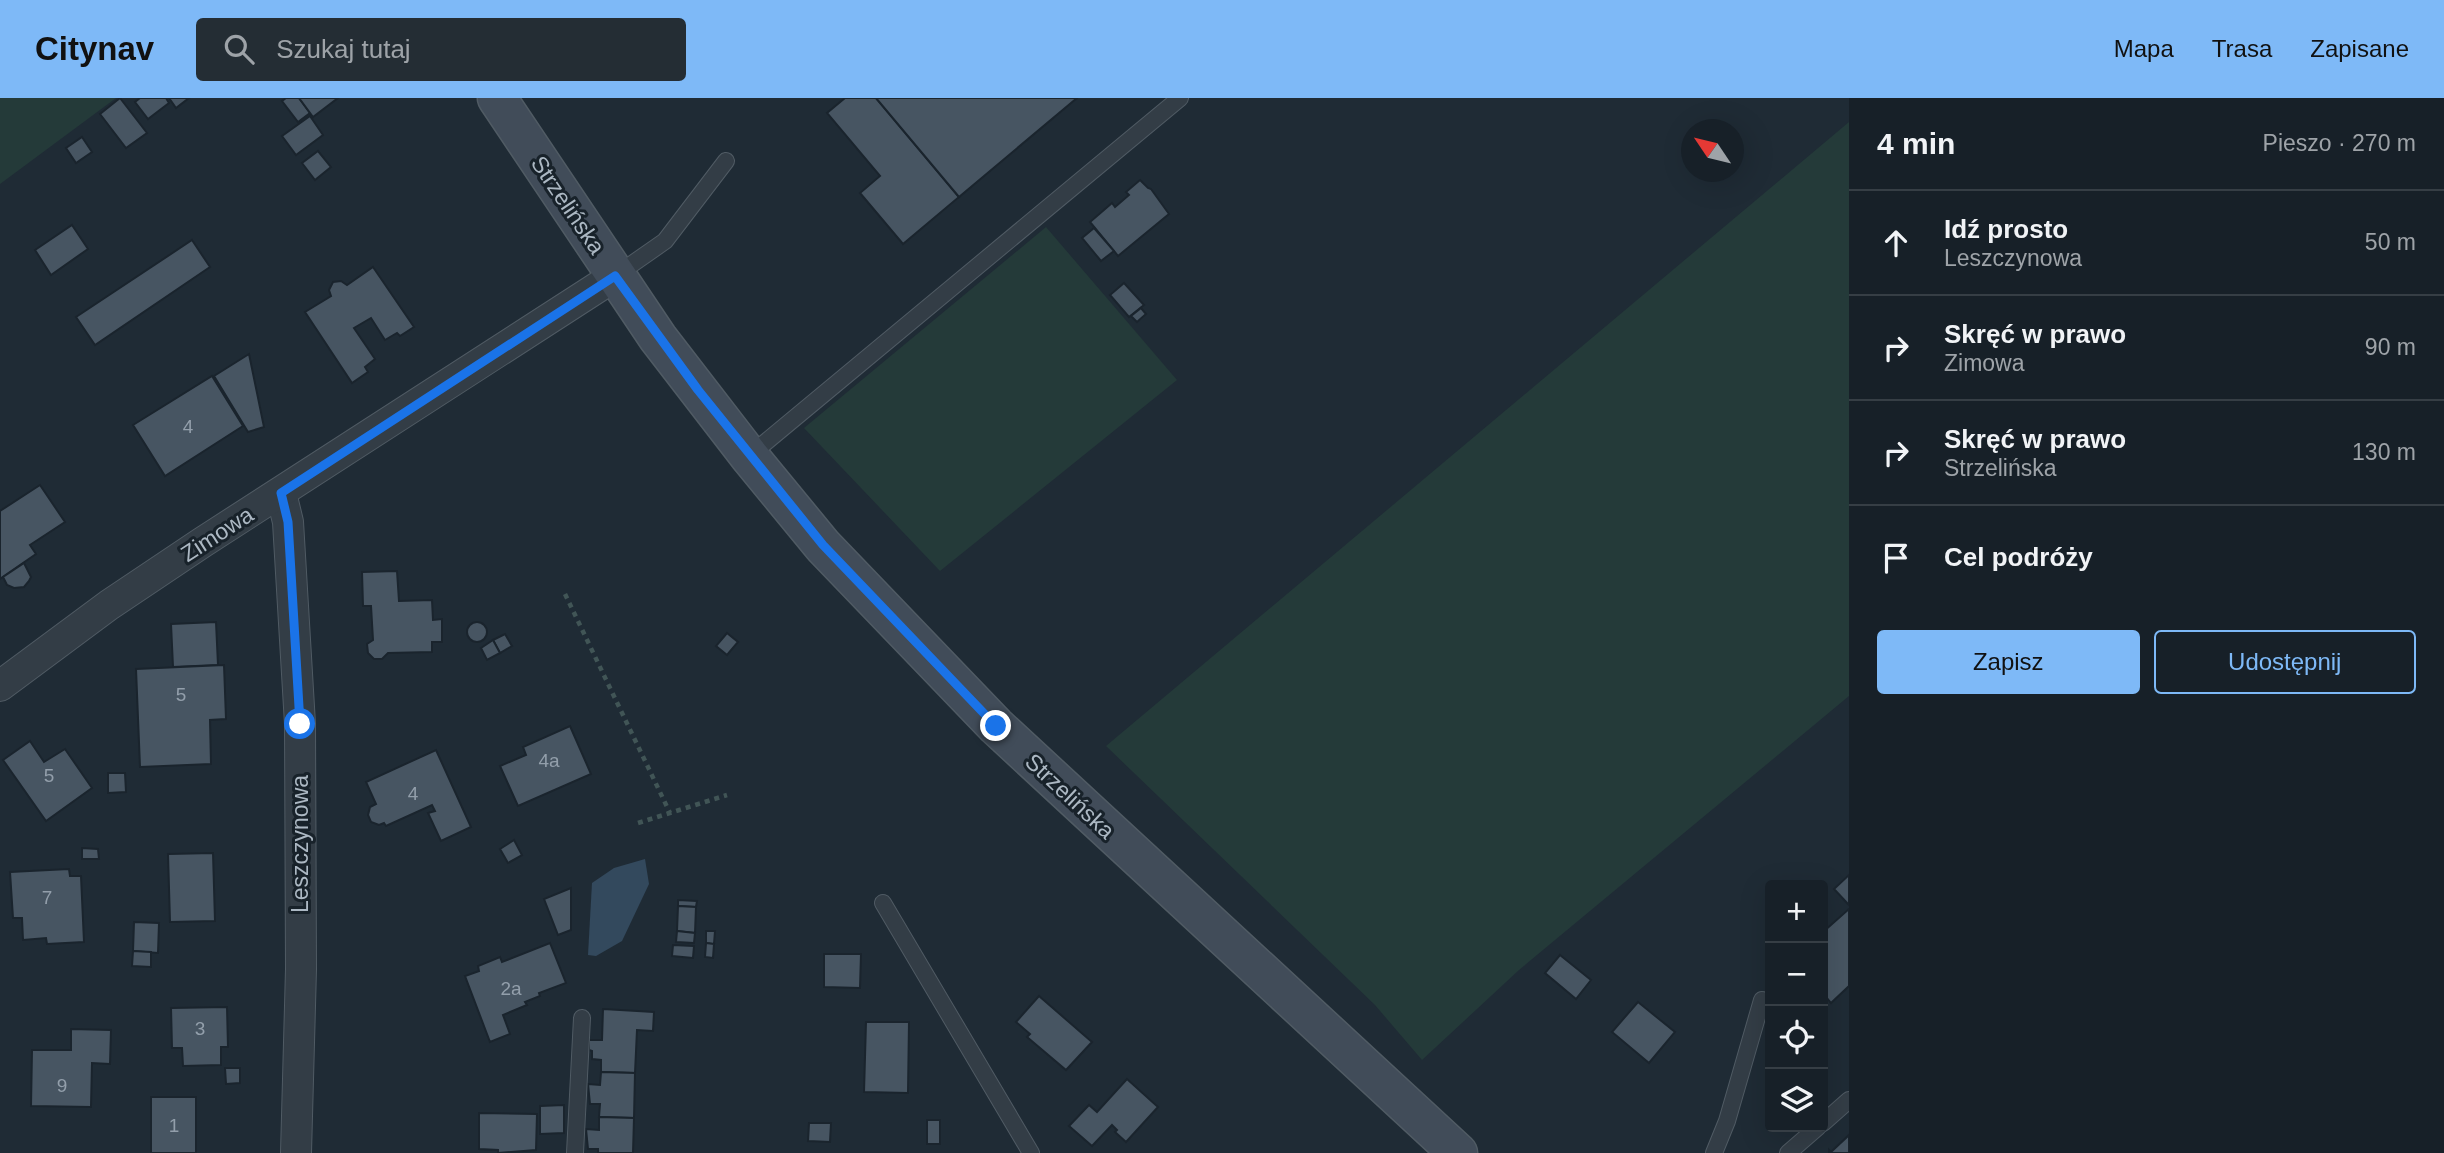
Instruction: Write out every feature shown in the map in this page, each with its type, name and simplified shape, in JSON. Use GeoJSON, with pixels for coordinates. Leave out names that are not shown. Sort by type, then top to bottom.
{"type":"FeatureCollection","features":[{"type":"Feature","properties":{"kind":"main road","name":"Strzelińska"},"geometry":{"type":"LineString","coordinates":[[497,98],[658,338],[749,456],[823,545],[996,726],[1458,1153]]}},
{"type":"Feature","properties":{"kind":"street","name":"Zimowa"},"geometry":{"type":"LineString","coordinates":[[0,686],[109,605],[615,276]]}},
{"type":"Feature","properties":{"kind":"street","name":"Leszczynowa"},"geometry":{"type":"LineString","coordinates":[[281,493],[288,522],[300,724],[301,969],[296,1153]]}},
{"type":"Feature","properties":{"kind":"lane"},"geometry":{"type":"LineString","coordinates":[[749,456],[1180,98]]}},
{"type":"Feature","properties":{"kind":"lane"},"geometry":{"type":"LineString","coordinates":[[615,276],[665,240],[726,161]]}},
{"type":"Feature","properties":{"kind":"lane"},"geometry":{"type":"LineString","coordinates":[[883,903],[1031,1153]]}},
{"type":"Feature","properties":{"kind":"lane"},"geometry":{"type":"LineString","coordinates":[[1714,1153],[1727,1121],[1762,1000]]}},
{"type":"Feature","properties":{"kind":"lane"},"geometry":{"type":"LineString","coordinates":[[575,1153],[582,1018]]}},
{"type":"Feature","properties":{"kind":"lane"},"geometry":{"type":"LineString","coordinates":[[1828,1119],[1849,1100]]}},
{"type":"Feature","properties":{"kind":"lane"},"geometry":{"type":"LineString","coordinates":[[1788,1153],[1812,1132]]}},
{"type":"Feature","properties":{"kind":"path"},"geometry":{"type":"LineString","coordinates":[[565,594],[670,813]]}},
{"type":"Feature","properties":{"kind":"path"},"geometry":{"type":"LineString","coordinates":[[638,823],[727,795]]}},
{"type":"Feature","properties":{"kind":"green space"},"geometry":{"type":"Polygon","coordinates":[[[0,98],[116,98],[0,184],[0,98]]]}},
{"type":"Feature","properties":{"kind":"green space"},"geometry":{"type":"Polygon","coordinates":[[[1849,122],[1849,696],[1519,970],[1422,1060],[1375,1005],[1106,746],[1849,122]]]}},
{"type":"Feature","properties":{"kind":"green space"},"geometry":{"type":"Polygon","coordinates":[[[1046,227],[1177,380],[940,571],[804,428],[1046,227]]]}},
{"type":"Feature","properties":{"kind":"water"},"geometry":{"type":"Polygon","coordinates":[[[645,859],[649,884],[622,941],[596,956],[588,955],[592,883],[614,868],[645,859]]]}},
{"type":"Feature","properties":{"kind":"building"},"geometry":{"type":"Polygon","coordinates":[[[120,98],[147,133],[126,148],[100,114],[120,98]]]}},
{"type":"Feature","properties":{"kind":"building"},"geometry":{"type":"Polygon","coordinates":[[[140,98],[166,98],[169,103],[148,119],[135,102],[140,98]]]}},
{"type":"Feature","properties":{"kind":"building"},"geometry":{"type":"Polygon","coordinates":[[[169,98],[189,98],[176,108],[169,98]]]}},
{"type":"Feature","properties":{"kind":"building"},"geometry":{"type":"Polygon","coordinates":[[[286,98],[299,98],[310,113],[298,122],[282,101],[286,98]]]}},
{"type":"Feature","properties":{"kind":"building"},"geometry":{"type":"Polygon","coordinates":[[[299,98],[338,98],[313,117],[299,98]]]}},
{"type":"Feature","properties":{"kind":"building"},"geometry":{"type":"Polygon","coordinates":[[[845,98],[876,98],[959,197],[903,244],[860,193],[880,176],[827,113],[845,98]]]}},
{"type":"Feature","properties":{"kind":"building"},"geometry":{"type":"Polygon","coordinates":[[[876,98],[1077,98],[959,197],[876,98]]]}},
{"type":"Feature","properties":{"kind":"building"},"geometry":{"type":"Polygon","coordinates":[[[310,116],[323,135],[296,155],[282,136],[310,116]]]}},
{"type":"Feature","properties":{"kind":"building"},"geometry":{"type":"Polygon","coordinates":[[[82,137],[92,152],[76,163],[66,148],[82,137]]]}},
{"type":"Feature","properties":{"kind":"building"},"geometry":{"type":"Polygon","coordinates":[[[318,151],[331,167],[315,180],[302,163],[318,151]]]}},
{"type":"Feature","properties":{"kind":"building"},"geometry":{"type":"Polygon","coordinates":[[[1140,180],[1151,189],[1169,214],[1118,256],[1090,222],[1112,203],[1115,207],[1129,195],[1126,192],[1140,180]]]}},
{"type":"Feature","properties":{"kind":"building"},"geometry":{"type":"Polygon","coordinates":[[[72,225],[88,249],[51,275],[35,250],[72,225]]]}},
{"type":"Feature","properties":{"kind":"building"},"geometry":{"type":"Polygon","coordinates":[[[1094,228],[1114,251],[1101,261],[1082,238],[1094,228]]]}},
{"type":"Feature","properties":{"kind":"building"},"geometry":{"type":"Polygon","coordinates":[[[192,240],[210,267],[95,345],[76,317],[192,240]]]}},
{"type":"Feature","properties":{"kind":"building"},"geometry":{"type":"Polygon","coordinates":[[[373,267],[414,327],[400,336],[397,333],[385,340],[371,318],[354,328],[375,359],[365,367],[368,372],[352,383],[305,312],[331,296],[329,290],[333,282],[341,281],[347,285],[373,267]]]}},
{"type":"Feature","properties":{"kind":"building"},"geometry":{"type":"Polygon","coordinates":[[[1124,283],[1144,305],[1129,317],[1110,295],[1124,283]]]}},
{"type":"Feature","properties":{"kind":"building"},"geometry":{"type":"Polygon","coordinates":[[[1141,308],[1146,314],[1137,322],[1131,316],[1141,308]]]}},
{"type":"Feature","properties":{"kind":"building"},"geometry":{"type":"Polygon","coordinates":[[[249,354],[264,427],[248,432],[214,376],[249,354]]]}},
{"type":"Feature","properties":{"kind":"building"},"geometry":{"type":"Polygon","coordinates":[[[212,376],[243,426],[165,476],[133,425],[212,376]]]}},
{"type":"Feature","properties":{"kind":"building"},"geometry":{"type":"Polygon","coordinates":[[[40,485],[65,522],[30,545],[36,554],[0,579],[0,511],[40,485]]]}},
{"type":"Feature","properties":{"kind":"building"},"geometry":{"type":"Polygon","coordinates":[[[24,563],[31,577],[29,581],[24,587],[14,588],[7,585],[3,577],[24,563]]]}},
{"type":"Feature","properties":{"kind":"building"},"geometry":{"type":"Polygon","coordinates":[[[397,571],[399,601],[432,600],[433,620],[442,619],[442,642],[432,642],[432,652],[388,653],[382,659],[374,659],[368,653],[367,644],[373,640],[371,606],[363,606],[362,572],[397,571]]]}},
{"type":"Feature","properties":{"kind":"building"},"geometry":{"type":"Polygon","coordinates":[[[216,622],[218,665],[173,667],[171,624],[216,622]]]}},
{"type":"Feature","properties":{"kind":"building"},"geometry":{"type":"Polygon","coordinates":[[[477,622],[484,625],[487,632],[484,639],[477,642],[470,639],[467,632],[470,625],[477,622]]]}},
{"type":"Feature","properties":{"kind":"building"},"geometry":{"type":"Polygon","coordinates":[[[727,633],[738,642],[727,655],[716,646],[727,633]]]}},
{"type":"Feature","properties":{"kind":"building"},"geometry":{"type":"Polygon","coordinates":[[[505,634],[512,646],[500,653],[493,640],[505,634]]]}},
{"type":"Feature","properties":{"kind":"building"},"geometry":{"type":"Polygon","coordinates":[[[493,640],[500,653],[487,660],[481,648],[493,640]]]}},
{"type":"Feature","properties":{"kind":"building"},"geometry":{"type":"Polygon","coordinates":[[[224,665],[226,719],[210,720],[211,764],[140,767],[136,669],[224,665]]]}},
{"type":"Feature","properties":{"kind":"building"},"geometry":{"type":"Polygon","coordinates":[[[570,726],[591,774],[518,806],[500,766],[526,755],[523,747],[570,726]]]}},
{"type":"Feature","properties":{"kind":"building"},"geometry":{"type":"Polygon","coordinates":[[[30,741],[44,762],[65,749],[92,788],[46,821],[3,760],[30,741]]]}},
{"type":"Feature","properties":{"kind":"building"},"geometry":{"type":"Polygon","coordinates":[[[436,750],[471,827],[441,841],[428,813],[435,811],[432,805],[386,826],[384,823],[379,825],[371,822],[368,815],[370,807],[376,804],[366,782],[436,750]]]}},
{"type":"Feature","properties":{"kind":"building"},"geometry":{"type":"Polygon","coordinates":[[[108,773],[125,773],[126,792],[108,793],[108,773]]]}},
{"type":"Feature","properties":{"kind":"building"},"geometry":{"type":"Polygon","coordinates":[[[514,840],[522,855],[508,863],[500,849],[514,840]]]}},
{"type":"Feature","properties":{"kind":"building"},"geometry":{"type":"Polygon","coordinates":[[[82,848],[98,849],[99,859],[82,859],[82,848]]]}},
{"type":"Feature","properties":{"kind":"building"},"geometry":{"type":"Polygon","coordinates":[[[213,853],[215,921],[170,922],[168,854],[213,853]]]}},
{"type":"Feature","properties":{"kind":"building"},"geometry":{"type":"Polygon","coordinates":[[[69,869],[70,876],[81,876],[84,942],[47,944],[46,938],[23,940],[22,918],[13,918],[10,872],[69,869]]]}},
{"type":"Feature","properties":{"kind":"building"},"geometry":{"type":"Polygon","coordinates":[[[1849,875],[1849,905],[1834,889],[1849,875]]]}},
{"type":"Feature","properties":{"kind":"building"},"geometry":{"type":"Polygon","coordinates":[[[571,888],[571,930],[558,935],[544,899],[571,888]]]}},
{"type":"Feature","properties":{"kind":"building"},"geometry":{"type":"Polygon","coordinates":[[[678,900],[697,901],[696,907],[678,906],[678,900]]]}},
{"type":"Feature","properties":{"kind":"building"},"geometry":{"type":"Polygon","coordinates":[[[678,906],[696,907],[695,933],[677,931],[678,906]]]}},
{"type":"Feature","properties":{"kind":"building"},"geometry":{"type":"Polygon","coordinates":[[[1849,909],[1849,986],[1831,1003],[1828,999],[1828,928],[1849,909]]]}},
{"type":"Feature","properties":{"kind":"building"},"geometry":{"type":"Polygon","coordinates":[[[134,922],[159,923],[158,953],[133,951],[134,922]]]}},
{"type":"Feature","properties":{"kind":"building"},"geometry":{"type":"Polygon","coordinates":[[[677,931],[695,933],[694,943],[676,942],[677,931]]]}},
{"type":"Feature","properties":{"kind":"building"},"geometry":{"type":"Polygon","coordinates":[[[706,931],[715,931],[714,944],[706,943],[706,931]]]}},
{"type":"Feature","properties":{"kind":"building"},"geometry":{"type":"Polygon","coordinates":[[[550,943],[566,983],[539,993],[540,996],[525,1002],[527,1005],[503,1015],[510,1034],[490,1042],[465,976],[479,971],[478,966],[500,957],[502,962],[550,943]]]}},
{"type":"Feature","properties":{"kind":"building"},"geometry":{"type":"Polygon","coordinates":[[[706,943],[714,944],[713,958],[705,957],[706,943]]]}},
{"type":"Feature","properties":{"kind":"building"},"geometry":{"type":"Polygon","coordinates":[[[673,945],[694,946],[693,958],[672,956],[673,945]]]}},
{"type":"Feature","properties":{"kind":"building"},"geometry":{"type":"Polygon","coordinates":[[[133,951],[151,952],[151,967],[132,966],[133,951]]]}},
{"type":"Feature","properties":{"kind":"building"},"geometry":{"type":"Polygon","coordinates":[[[824,954],[861,954],[860,988],[824,987],[824,954]]]}},
{"type":"Feature","properties":{"kind":"building"},"geometry":{"type":"Polygon","coordinates":[[[1560,955],[1591,980],[1576,999],[1545,973],[1560,955]]]}},
{"type":"Feature","properties":{"kind":"building"},"geometry":{"type":"Polygon","coordinates":[[[1039,996],[1092,1042],[1066,1070],[1027,1037],[1030,1034],[1016,1022],[1039,996]]]}},
{"type":"Feature","properties":{"kind":"building"},"geometry":{"type":"Polygon","coordinates":[[[1638,1002],[1675,1032],[1649,1063],[1612,1032],[1638,1002]]]}},
{"type":"Feature","properties":{"kind":"building"},"geometry":{"type":"Polygon","coordinates":[[[227,1007],[228,1047],[221,1047],[221,1065],[183,1066],[182,1048],[172,1048],[171,1008],[227,1007]]]}},
{"type":"Feature","properties":{"kind":"building"},"geometry":{"type":"Polygon","coordinates":[[[603,1009],[654,1012],[653,1031],[637,1030],[635,1073],[601,1072],[601,1060],[592,1059],[589,1040],[602,1040],[603,1009]]]}},
{"type":"Feature","properties":{"kind":"building"},"geometry":{"type":"Polygon","coordinates":[[[866,1022],[909,1022],[908,1093],[864,1092],[866,1022]]]}},
{"type":"Feature","properties":{"kind":"building"},"geometry":{"type":"Polygon","coordinates":[[[71,1029],[111,1030],[110,1064],[92,1063],[91,1107],[31,1106],[32,1050],[71,1050],[71,1029]]]}},
{"type":"Feature","properties":{"kind":"building"},"geometry":{"type":"Polygon","coordinates":[[[225,1068],[240,1068],[240,1083],[226,1084],[225,1068]]]}},
{"type":"Feature","properties":{"kind":"building"},"geometry":{"type":"Polygon","coordinates":[[[601,1072],[635,1073],[634,1118],[599,1117],[600,1104],[590,1104],[588,1084],[600,1085],[601,1072]]]}},
{"type":"Feature","properties":{"kind":"building"},"geometry":{"type":"Polygon","coordinates":[[[1127,1079],[1158,1107],[1126,1142],[1115,1132],[1117,1130],[1112,1125],[1092,1146],[1069,1126],[1089,1105],[1097,1112],[1127,1079]]]}},
{"type":"Feature","properties":{"kind":"building"},"geometry":{"type":"Polygon","coordinates":[[[151,1097],[196,1097],[196,1153],[151,1153],[151,1097]]]}},
{"type":"Feature","properties":{"kind":"building"},"geometry":{"type":"Polygon","coordinates":[[[564,1105],[564,1133],[540,1134],[540,1106],[564,1105]]]}},
{"type":"Feature","properties":{"kind":"building"},"geometry":{"type":"Polygon","coordinates":[[[479,1113],[537,1114],[536,1150],[498,1153],[498,1150],[479,1149],[479,1113]]]}},
{"type":"Feature","properties":{"kind":"building"},"geometry":{"type":"Polygon","coordinates":[[[599,1117],[634,1118],[633,1153],[598,1153],[598,1149],[588,1149],[586,1129],[599,1130],[599,1117]]]}},
{"type":"Feature","properties":{"kind":"building"},"geometry":{"type":"Polygon","coordinates":[[[927,1120],[940,1120],[940,1144],[927,1144],[927,1120]]]}},
{"type":"Feature","properties":{"kind":"building"},"geometry":{"type":"Polygon","coordinates":[[[809,1123],[831,1123],[830,1142],[808,1141],[809,1123]]]}},
{"type":"Feature","properties":{"kind":"building"},"geometry":{"type":"Polygon","coordinates":[[[1849,1135],[1849,1153],[1829,1153],[1829,1150],[1831,1152],[1849,1135]]]}},
{"type":"Feature","properties":{"kind":"route"},"geometry":{"type":"LineString","coordinates":[[300,724],[288,522],[281,493],[615,276],[698,390],[823,545],[996,726]]}}]}
